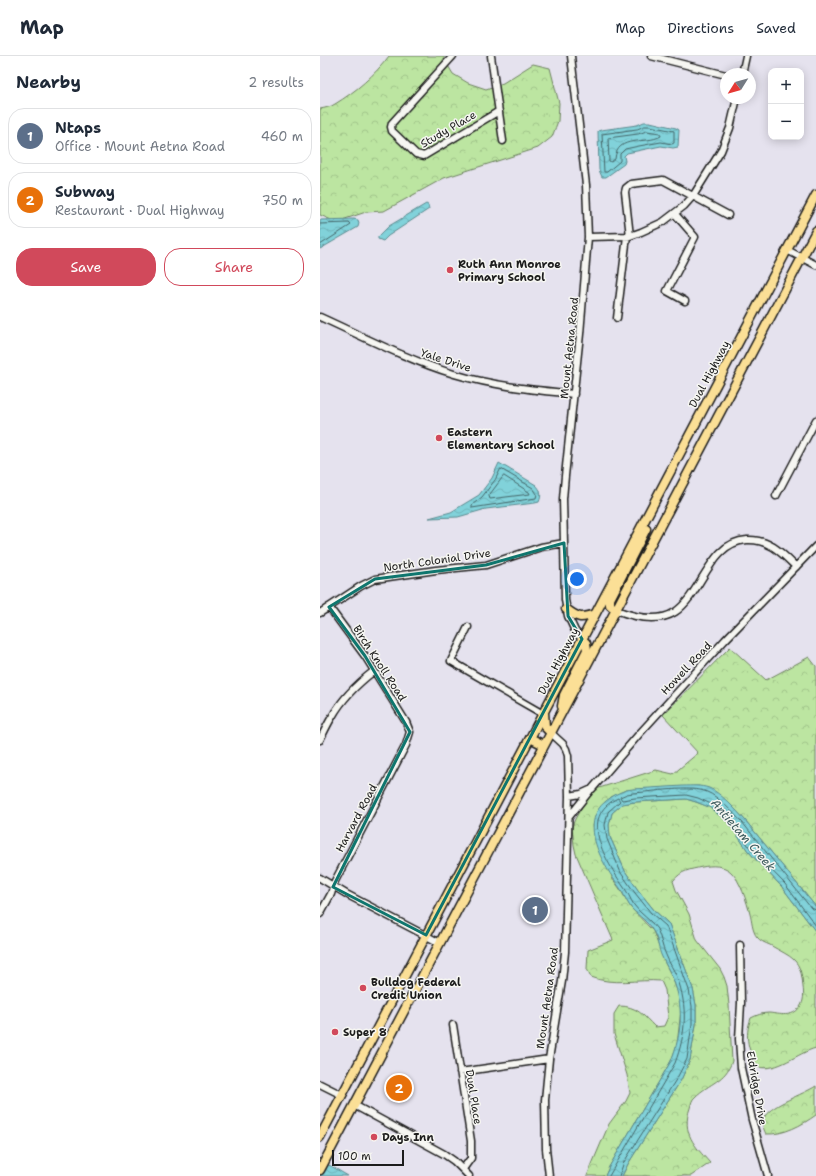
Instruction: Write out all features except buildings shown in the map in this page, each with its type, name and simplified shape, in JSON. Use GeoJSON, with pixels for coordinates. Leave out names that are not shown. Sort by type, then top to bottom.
{"type":"FeatureCollection","features":[{"type":"Feature","properties":{"kind":"main road","name":"Dual Highway"},"geometry":{"type":"LineString","coordinates":[[320,1137],[816,194]]}},
{"type":"Feature","properties":{"kind":"main road"},"geometry":{"type":"LineString","coordinates":[[320,1170],[816,231]]}},
{"type":"Feature","properties":{"kind":"main road"},"geometry":{"type":"LineString","coordinates":[[616,610],[610,604],[610,599],[646,530],[647,516]]}},
{"type":"Feature","properties":{"kind":"main road"},"geometry":{"type":"LineString","coordinates":[[566,609],[577,617],[581,618],[595,614]]}},
{"type":"Feature","properties":{"kind":"main road"},"geometry":{"type":"LineString","coordinates":[[561,715],[564,695],[587,650],[586,643],[582,639]]}},
{"type":"Feature","properties":{"kind":"main road"},"geometry":{"type":"LineString","coordinates":[[543,713],[545,727],[551,734]]}},
{"type":"Feature","properties":{"kind":"main road"},"geometry":{"type":"LineString","coordinates":[[530,738],[544,745]]}},
{"type":"Feature","properties":{"kind":"street","name":"Study Place"},"geometry":{"type":"LineString","coordinates":[[453,56],[392,123],[392,131],[416,154],[423,156],[499,111]]}},
{"type":"Feature","properties":{"kind":"street"},"geometry":{"type":"LineString","coordinates":[[491,56],[504,141]]}},
{"type":"Feature","properties":{"kind":"street","name":"Mount Aetna Road"},"geometry":{"type":"LineString","coordinates":[[571,56],[586,184],[588,237],[586,276],[563,499],[566,609],[572,624],[582,639]]}},
{"type":"Feature","properties":{"kind":"street"},"geometry":{"type":"LineString","coordinates":[[651,56],[720,73]]}},
{"type":"Feature","properties":{"kind":"street"},"geometry":{"type":"LineString","coordinates":[[743,68],[746,56]]}},
{"type":"Feature","properties":{"kind":"street"},"geometry":{"type":"LineString","coordinates":[[588,237],[629,236],[652,228],[675,214],[693,196],[726,140],[735,104]]}},
{"type":"Feature","properties":{"kind":"street"},"geometry":{"type":"LineString","coordinates":[[617,318],[629,236],[625,192],[628,186],[663,180],[728,215]]}},
{"type":"Feature","properties":{"kind":"street"},"geometry":{"type":"LineString","coordinates":[[675,214],[694,238],[667,291],[685,301]]}},
{"type":"Feature","properties":{"kind":"street"},"geometry":{"type":"LineString","coordinates":[[787,250],[816,265]]}},
{"type":"Feature","properties":{"kind":"street","name":"Yale Drive"},"geometry":{"type":"LineString","coordinates":[[320,317],[410,358],[453,374],[511,387],[574,394]]}},
{"type":"Feature","properties":{"kind":"street"},"geometry":{"type":"LineString","coordinates":[[776,496],[816,420]]}},
{"type":"Feature","properties":{"kind":"street"},"geometry":{"type":"LineString","coordinates":[[616,610],[629,615],[652,618],[662,617],[676,612],[692,595],[715,559],[721,552],[736,542],[752,540],[767,543],[780,551],[796,567]]}},
{"type":"Feature","properties":{"kind":"street","name":"North Colonial Drive"},"geometry":{"type":"LineString","coordinates":[[320,613],[361,586],[375,579],[436,570],[486,565],[541,547],[564,543]]}},
{"type":"Feature","properties":{"kind":"street","name":"Howell Road"},"geometry":{"type":"LineString","coordinates":[[569,817],[592,789],[725,640],[816,546]]}},
{"type":"Feature","properties":{"kind":"street","name":"Birch Knoll Road"},"geometry":{"type":"LineString","coordinates":[[329,606],[365,656],[406,722],[410,732]]}},
{"type":"Feature","properties":{"kind":"street"},"geometry":{"type":"LineString","coordinates":[[468,627],[451,661],[543,713]]}},
{"type":"Feature","properties":{"kind":"street"},"geometry":{"type":"LineString","coordinates":[[320,740],[332,716],[353,689],[374,671]]}},
{"type":"Feature","properties":{"kind":"street","name":"Harvard Road"},"geometry":{"type":"LineString","coordinates":[[320,914],[406,745],[410,732]]}},
{"type":"Feature","properties":{"kind":"street","name":"Mount Aetna Road"},"geometry":{"type":"LineString","coordinates":[[549,1176],[546,1149],[545,1100],[549,1059],[562,981],[565,952],[569,817],[568,756],[563,744],[551,734]]}},
{"type":"Feature","properties":{"kind":"street"},"geometry":{"type":"LineString","coordinates":[[569,796],[581,794],[592,789]]}},
{"type":"Feature","properties":{"kind":"street"},"geometry":{"type":"LineString","coordinates":[[320,878],[333,887],[440,943]]}},
{"type":"Feature","properties":{"kind":"street","name":"Eldridge Drive"},"geometry":{"type":"LineString","coordinates":[[740,945],[741,1003],[739,1039],[741,1068],[752,1120],[768,1176]]}},
{"type":"Feature","properties":{"kind":"street","name":"Dual Place"},"geometry":{"type":"LineString","coordinates":[[453,1025],[471,1141],[471,1158],[463,1169]]}},
{"type":"Feature","properties":{"kind":"street"},"geometry":{"type":"LineString","coordinates":[[460,1072],[549,1059]]}},
{"type":"Feature","properties":{"kind":"street"},"geometry":{"type":"LineString","coordinates":[[320,1084],[342,1095]]}},
{"type":"Feature","properties":{"kind":"street"},"geometry":{"type":"LineString","coordinates":[[354,1105],[444,1154],[463,1169],[469,1176]]}},
{"type":"Feature","properties":{"kind":"highlighted area"},"geometry":{"type":"Polygon","coordinates":[[[564,543],[568,616],[582,639],[426,935],[333,887],[410,732],[365,656],[329,607],[375,579],[486,565],[564,543]]]}},
{"type":"Feature","properties":{"kind":"green space"},"geometry":{"type":"Polygon","coordinates":[[[389,56],[444,56],[444,59],[453,74],[468,83],[486,89],[503,83],[533,64],[550,68],[559,103],[558,121],[552,137],[538,148],[444,178],[384,211],[366,212],[336,222],[320,215],[320,109],[333,105],[357,89],[389,56]]]}},
{"type":"Feature","properties":{"kind":"green space"},"geometry":{"type":"Polygon","coordinates":[[[730,647],[766,680],[809,657],[816,666],[816,907],[734,808],[699,786],[626,790],[611,797],[599,809],[612,878],[631,908],[653,931],[678,993],[681,1010],[677,1045],[671,1061],[605,1176],[587,1176],[609,1124],[630,1093],[627,1075],[614,1034],[614,1014],[619,1006],[635,1009],[655,1027],[664,1026],[668,1017],[665,990],[661,981],[617,982],[599,980],[591,977],[587,969],[588,950],[613,940],[576,854],[572,827],[584,803],[596,789],[656,770],[673,774],[698,753],[663,715],[730,647]]]}},
{"type":"Feature","properties":{"kind":"green space"},"geometry":{"type":"Polygon","coordinates":[[[686,799],[709,807],[729,823],[748,851],[782,887],[816,932],[816,1048],[780,1065],[765,1068],[758,1067],[748,1043],[748,1031],[751,1018],[764,1013],[790,1014],[797,1010],[802,1003],[804,992],[800,970],[790,956],[763,942],[755,935],[749,909],[743,892],[731,872],[718,866],[710,866],[689,870],[683,873],[673,881],[676,890],[689,914],[697,940],[720,969],[727,986],[732,1061],[726,1073],[700,1092],[691,1103],[687,1125],[688,1132],[699,1151],[710,1163],[691,1176],[622,1176],[681,1080],[690,1060],[696,1025],[696,1005],[693,989],[669,924],[654,910],[625,871],[610,837],[609,825],[612,813],[622,804],[686,799]]]}},
{"type":"Feature","properties":{"kind":"green space"},"geometry":{"type":"Polygon","coordinates":[[[816,1086],[816,1115],[792,1129],[779,1133],[766,1134],[763,1127],[763,1120],[769,1112],[816,1086]]]}},
{"type":"Feature","properties":{"kind":"water"},"geometry":{"type":"Polygon","coordinates":[[[644,122],[650,122],[679,130],[678,147],[673,148],[661,146],[627,153],[624,156],[624,164],[606,177],[602,177],[599,170],[598,131],[637,125],[644,122]]]}},
{"type":"Feature","properties":{"kind":"water"},"geometry":{"type":"Polygon","coordinates":[[[426,204],[428,205],[429,209],[388,236],[383,241],[378,239],[378,237],[389,226],[426,204]]]}},
{"type":"Feature","properties":{"kind":"water"},"geometry":{"type":"Polygon","coordinates":[[[320,220],[358,220],[358,227],[320,249],[320,220]]]}},
{"type":"Feature","properties":{"kind":"water"},"geometry":{"type":"Polygon","coordinates":[[[499,463],[536,485],[540,493],[539,502],[486,509],[458,517],[429,518],[451,512],[479,495],[492,478],[499,463]]]}},
{"type":"Feature","properties":{"kind":"water","name":"Antietam Creek"},"geometry":{"type":"Polygon","coordinates":[[[702,786],[713,790],[742,816],[816,907],[816,932],[782,887],[748,851],[729,823],[709,807],[686,799],[635,802],[622,804],[612,813],[609,825],[610,837],[625,871],[654,910],[669,924],[693,989],[696,1005],[696,1024],[690,1060],[681,1080],[622,1176],[605,1176],[671,1061],[678,1040],[680,1010],[677,989],[663,960],[655,934],[649,925],[630,907],[601,857],[593,833],[594,821],[598,810],[606,801],[622,792],[633,789],[702,786]]]}},
{"type":"Feature","properties":{"kind":"water"},"geometry":{"type":"Polygon","coordinates":[[[320,1162],[331,1166],[348,1176],[320,1176],[320,1162]]]}},
{"type":"Feature","properties":{"kind":"place","name":"Ruth Ann Monroe Primary School"},"geometry":{"type":"Point","coordinates":[450,270]}},
{"type":"Feature","properties":{"kind":"place","name":"Eastern Elementary School"},"geometry":{"type":"Point","coordinates":[439,438]}},
{"type":"Feature","properties":{"kind":"place","name":"Ntaps"},"geometry":{"type":"Point","coordinates":[535,910]}},
{"type":"Feature","properties":{"kind":"place","name":"Bulldog Federal Credit Union"},"geometry":{"type":"Point","coordinates":[363,988]}},
{"type":"Feature","properties":{"kind":"place","name":"Super 8"},"geometry":{"type":"Point","coordinates":[335,1032]}},
{"type":"Feature","properties":{"kind":"place","name":"Subway"},"geometry":{"type":"Point","coordinates":[399,1088]}},
{"type":"Feature","properties":{"kind":"place","name":"Days Inn"},"geometry":{"type":"Point","coordinates":[374,1137]}}]}
